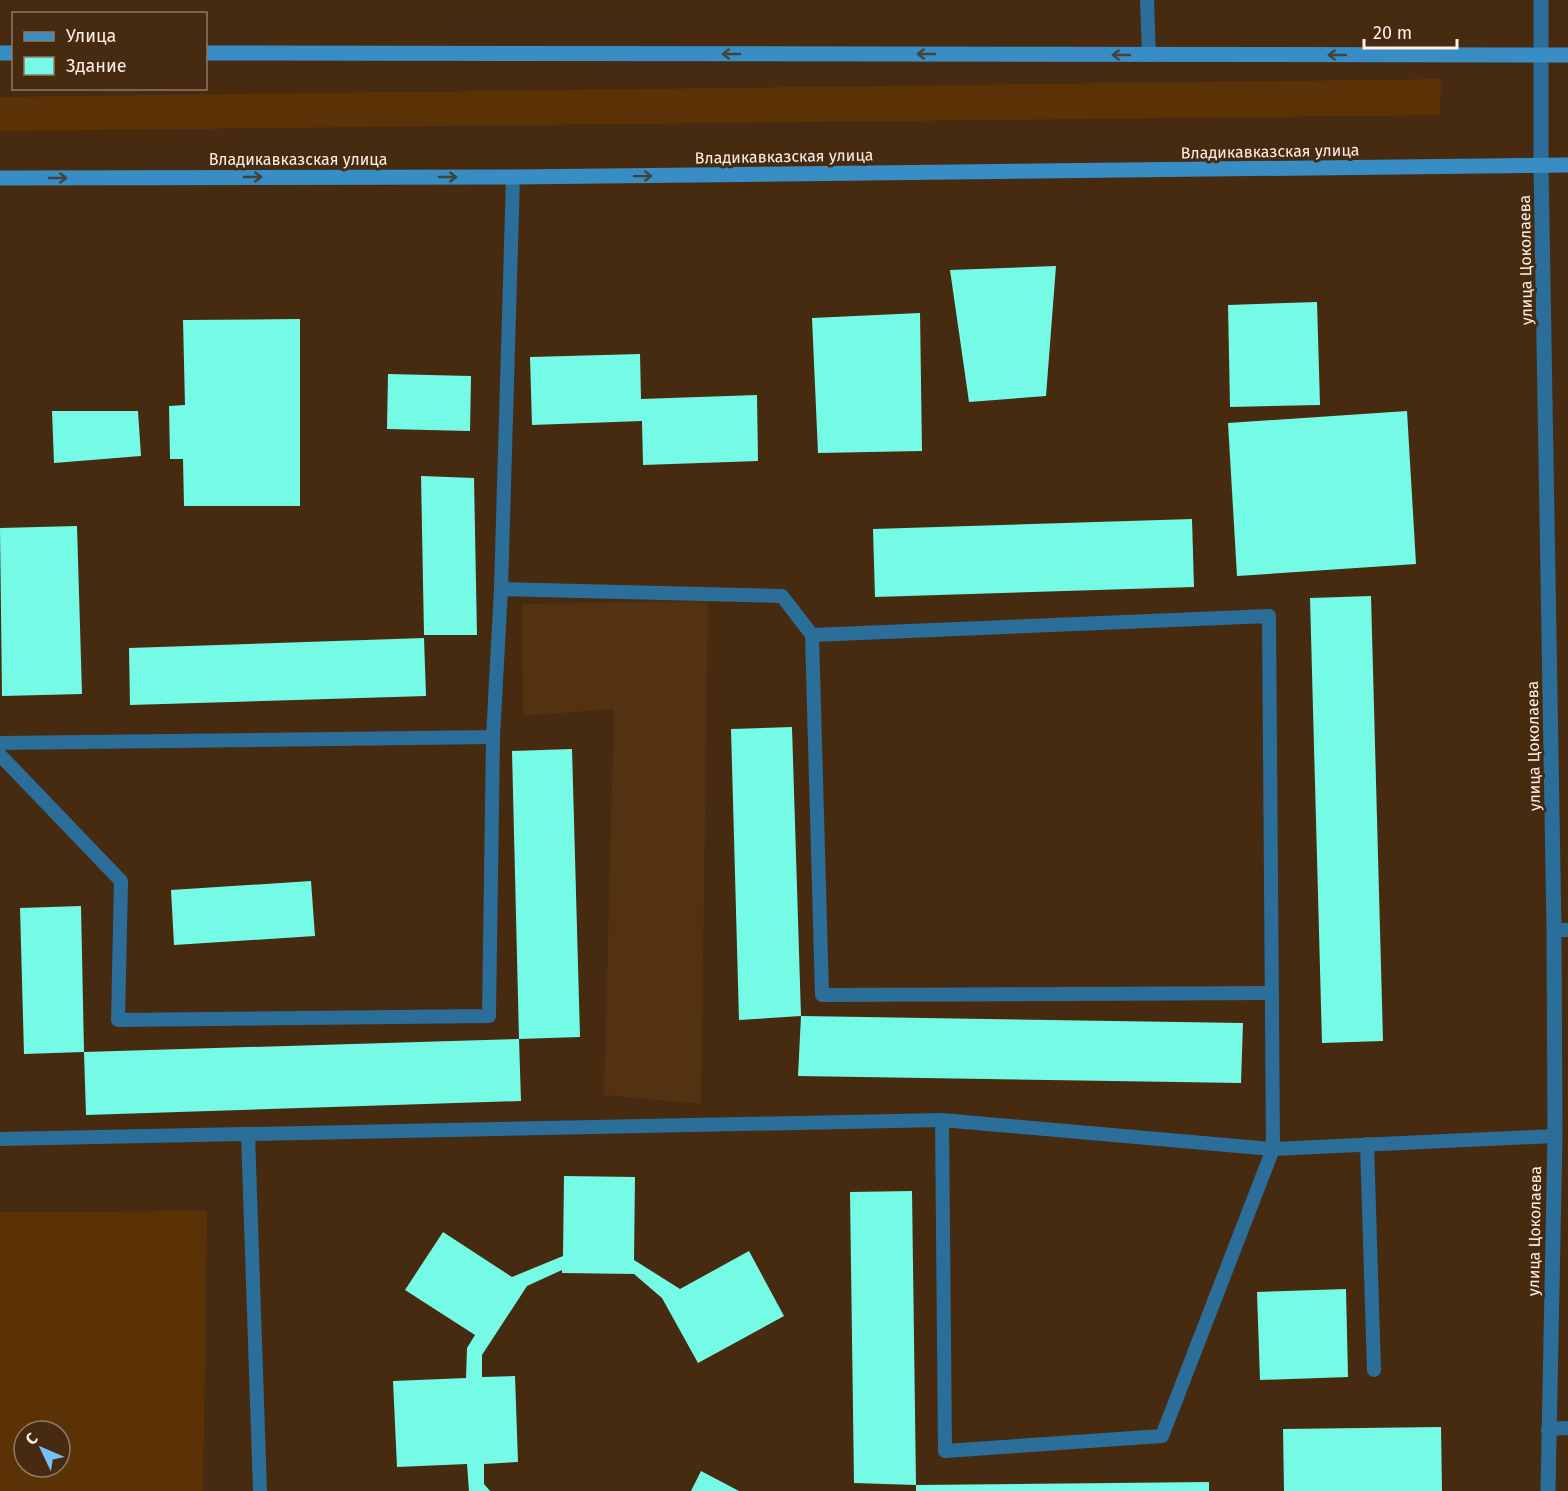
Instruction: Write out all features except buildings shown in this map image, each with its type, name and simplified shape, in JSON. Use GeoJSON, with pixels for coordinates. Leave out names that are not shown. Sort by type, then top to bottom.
{"type":"FeatureCollection","features":[{"type":"Feature","properties":{"kind":"main road"},"geometry":{"type":"LineString","coordinates":[[207,53],[1568,55]]}},
{"type":"Feature","properties":{"kind":"main road","name":"Владикавказская улица"},"geometry":{"type":"LineString","coordinates":[[0,178],[513,177],[1568,165]]}},
{"type":"Feature","properties":{"kind":"street","name":"улица Цоколаева"},"geometry":{"type":"LineString","coordinates":[[1541,0],[1541,165],[1561,930],[1548,1491]]}},
{"type":"Feature","properties":{"kind":"lane"},"geometry":{"type":"LineString","coordinates":[[1147,0],[1149,55]]}},
{"type":"Feature","properties":{"kind":"lane"},"geometry":{"type":"LineString","coordinates":[[0,755],[121,881],[118,1020],[489,1016],[493,737],[501,589],[513,177]]}},
{"type":"Feature","properties":{"kind":"lane"},"geometry":{"type":"LineString","coordinates":[[501,589],[782,596],[812,635],[822,995],[1272,993]]}},
{"type":"Feature","properties":{"kind":"lane"},"geometry":{"type":"LineString","coordinates":[[812,635],[1269,616],[1273,1149],[1162,1436],[945,1451],[942,1120]]}},
{"type":"Feature","properties":{"kind":"lane"},"geometry":{"type":"LineString","coordinates":[[0,743],[493,737]]}},
{"type":"Feature","properties":{"kind":"lane"},"geometry":{"type":"LineString","coordinates":[[0,1139],[942,1120],[1273,1149],[1555,1136]]}},
{"type":"Feature","properties":{"kind":"lane"},"geometry":{"type":"LineString","coordinates":[[248,1134],[260,1491]]}},
{"type":"Feature","properties":{"kind":"lane"},"geometry":{"type":"LineString","coordinates":[[1367,1144],[1374,1370]]}},
{"type":"Feature","properties":{"kind":"lane"},"geometry":{"type":"LineString","coordinates":[[1548,1429],[1568,1428]]}},
{"type":"Feature","properties":{"kind":"shaded area"},"geometry":{"type":"Polygon","coordinates":[[[1441,79],[1440,115],[0,131],[0,97],[1441,79]]]}},
{"type":"Feature","properties":{"kind":"shaded area"},"geometry":{"type":"Polygon","coordinates":[[[708,601],[701,1104],[604,1095],[614,709],[523,716],[522,604],[708,601]]]}},
{"type":"Feature","properties":{"kind":"shaded area"},"geometry":{"type":"Polygon","coordinates":[[[207,1211],[203,1491],[0,1491],[0,1212],[207,1211]]]}}]}
